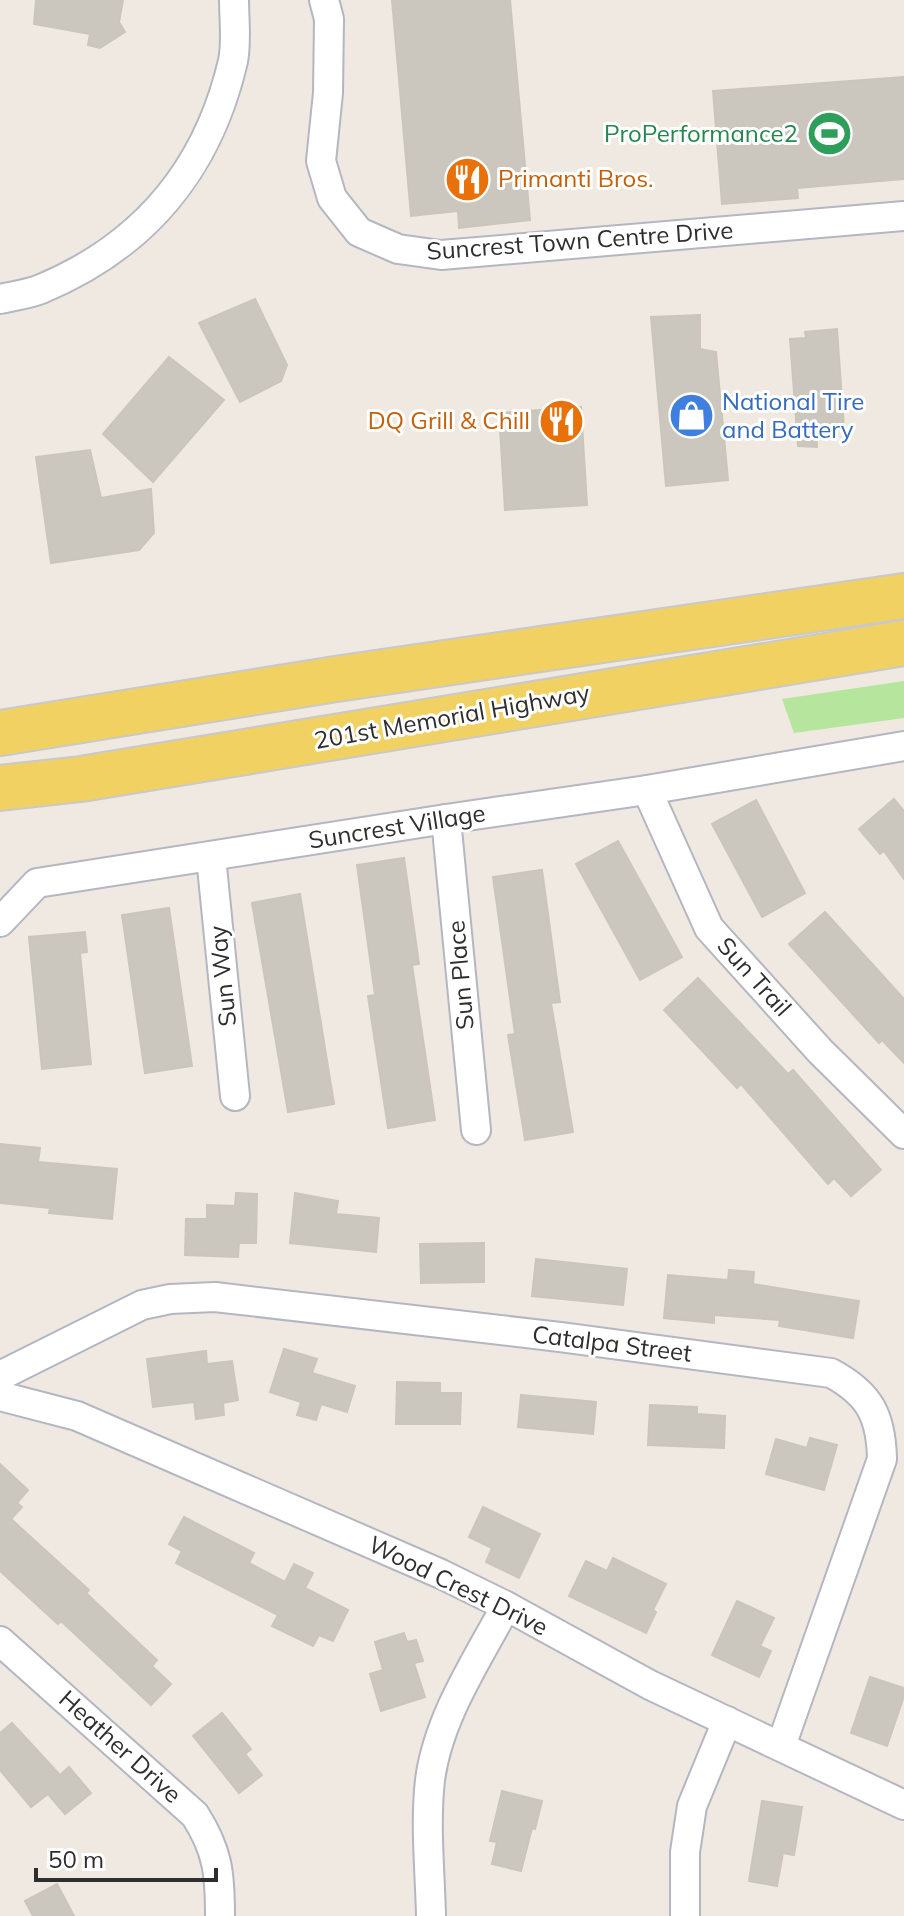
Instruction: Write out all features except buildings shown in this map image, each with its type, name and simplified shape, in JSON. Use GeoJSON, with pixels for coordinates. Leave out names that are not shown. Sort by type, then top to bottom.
{"type":"FeatureCollection","features":[{"type":"Feature","properties":{"kind":"main road","name":"201st Memorial Highway"},"geometry":{"type":"LineString","coordinates":[[0,733],[336,679],[904,596]]}},
{"type":"Feature","properties":{"kind":"main road","name":"201st Memorial Highway"},"geometry":{"type":"LineString","coordinates":[[0,788],[81,779],[904,643]]}},
{"type":"Feature","properties":{"kind":"street"},"geometry":{"type":"LineString","coordinates":[[0,299],[40,290],[112,252],[169,199],[210,134],[234,58],[234,0]]}},
{"type":"Feature","properties":{"kind":"street","name":"Suncrest Town Centre Drive"},"geometry":{"type":"LineString","coordinates":[[324,0],[329,19],[328,93],[321,161],[324,173],[332,198],[359,232],[398,249],[441,255],[904,216]]}},
{"type":"Feature","properties":{"kind":"street","name":"Suncrest Village"},"geometry":{"type":"LineString","coordinates":[[0,922],[37,883],[647,790],[904,746]]}},
{"type":"Feature","properties":{"kind":"street","name":"Sun Trail"},"geometry":{"type":"LineString","coordinates":[[647,790],[709,928],[820,1051],[904,1134]]}},
{"type":"Feature","properties":{"kind":"street","name":"Sun Place"},"geometry":{"type":"LineString","coordinates":[[446,819],[476,1130]]}},
{"type":"Feature","properties":{"kind":"street","name":"Sun Way"},"geometry":{"type":"LineString","coordinates":[[211,857],[235,1096]]}},
{"type":"Feature","properties":{"kind":"street","name":"Catalpa Street"},"geometry":{"type":"LineString","coordinates":[[0,1376],[142,1305],[170,1299],[215,1297],[560,1337],[831,1373],[853,1385],[870,1404],[882,1433],[882,1459],[781,1746]]}},
{"type":"Feature","properties":{"kind":"street","name":"Wood Crest Drive"},"geometry":{"type":"LineString","coordinates":[[0,1396],[77,1416],[244,1486],[506,1606],[650,1685],[904,1805]]}},
{"type":"Feature","properties":{"kind":"street"},"geometry":{"type":"LineString","coordinates":[[431,1916],[430,1780],[443,1732],[465,1682],[506,1606]]}},
{"type":"Feature","properties":{"kind":"street","name":"Heather Drive"},"geometry":{"type":"LineString","coordinates":[[0,1641],[195,1815],[211,1840],[220,1874],[220,1916]]}},
{"type":"Feature","properties":{"kind":"street"},"geometry":{"type":"LineString","coordinates":[[685,1916],[685,1852],[692,1806],[727,1721]]}},
{"type":"Feature","properties":{"kind":"green space"},"geometry":{"type":"Polygon","coordinates":[[[904,681],[904,718],[794,733],[782,699],[904,681]]]}},
{"type":"Feature","properties":{"kind":"place","name":"ProPerformance2"},"geometry":{"type":"Point","coordinates":[829,134]}},
{"type":"Feature","properties":{"kind":"place","name":"Primanti Bros."},"geometry":{"type":"Point","coordinates":[467,179]}},
{"type":"Feature","properties":{"kind":"place","name":"National Tire and Battery"},"geometry":{"type":"Point","coordinates":[691,416]}},
{"type":"Feature","properties":{"kind":"place","name":"DQ Grill & Chill"},"geometry":{"type":"Point","coordinates":[561,421]}}]}
